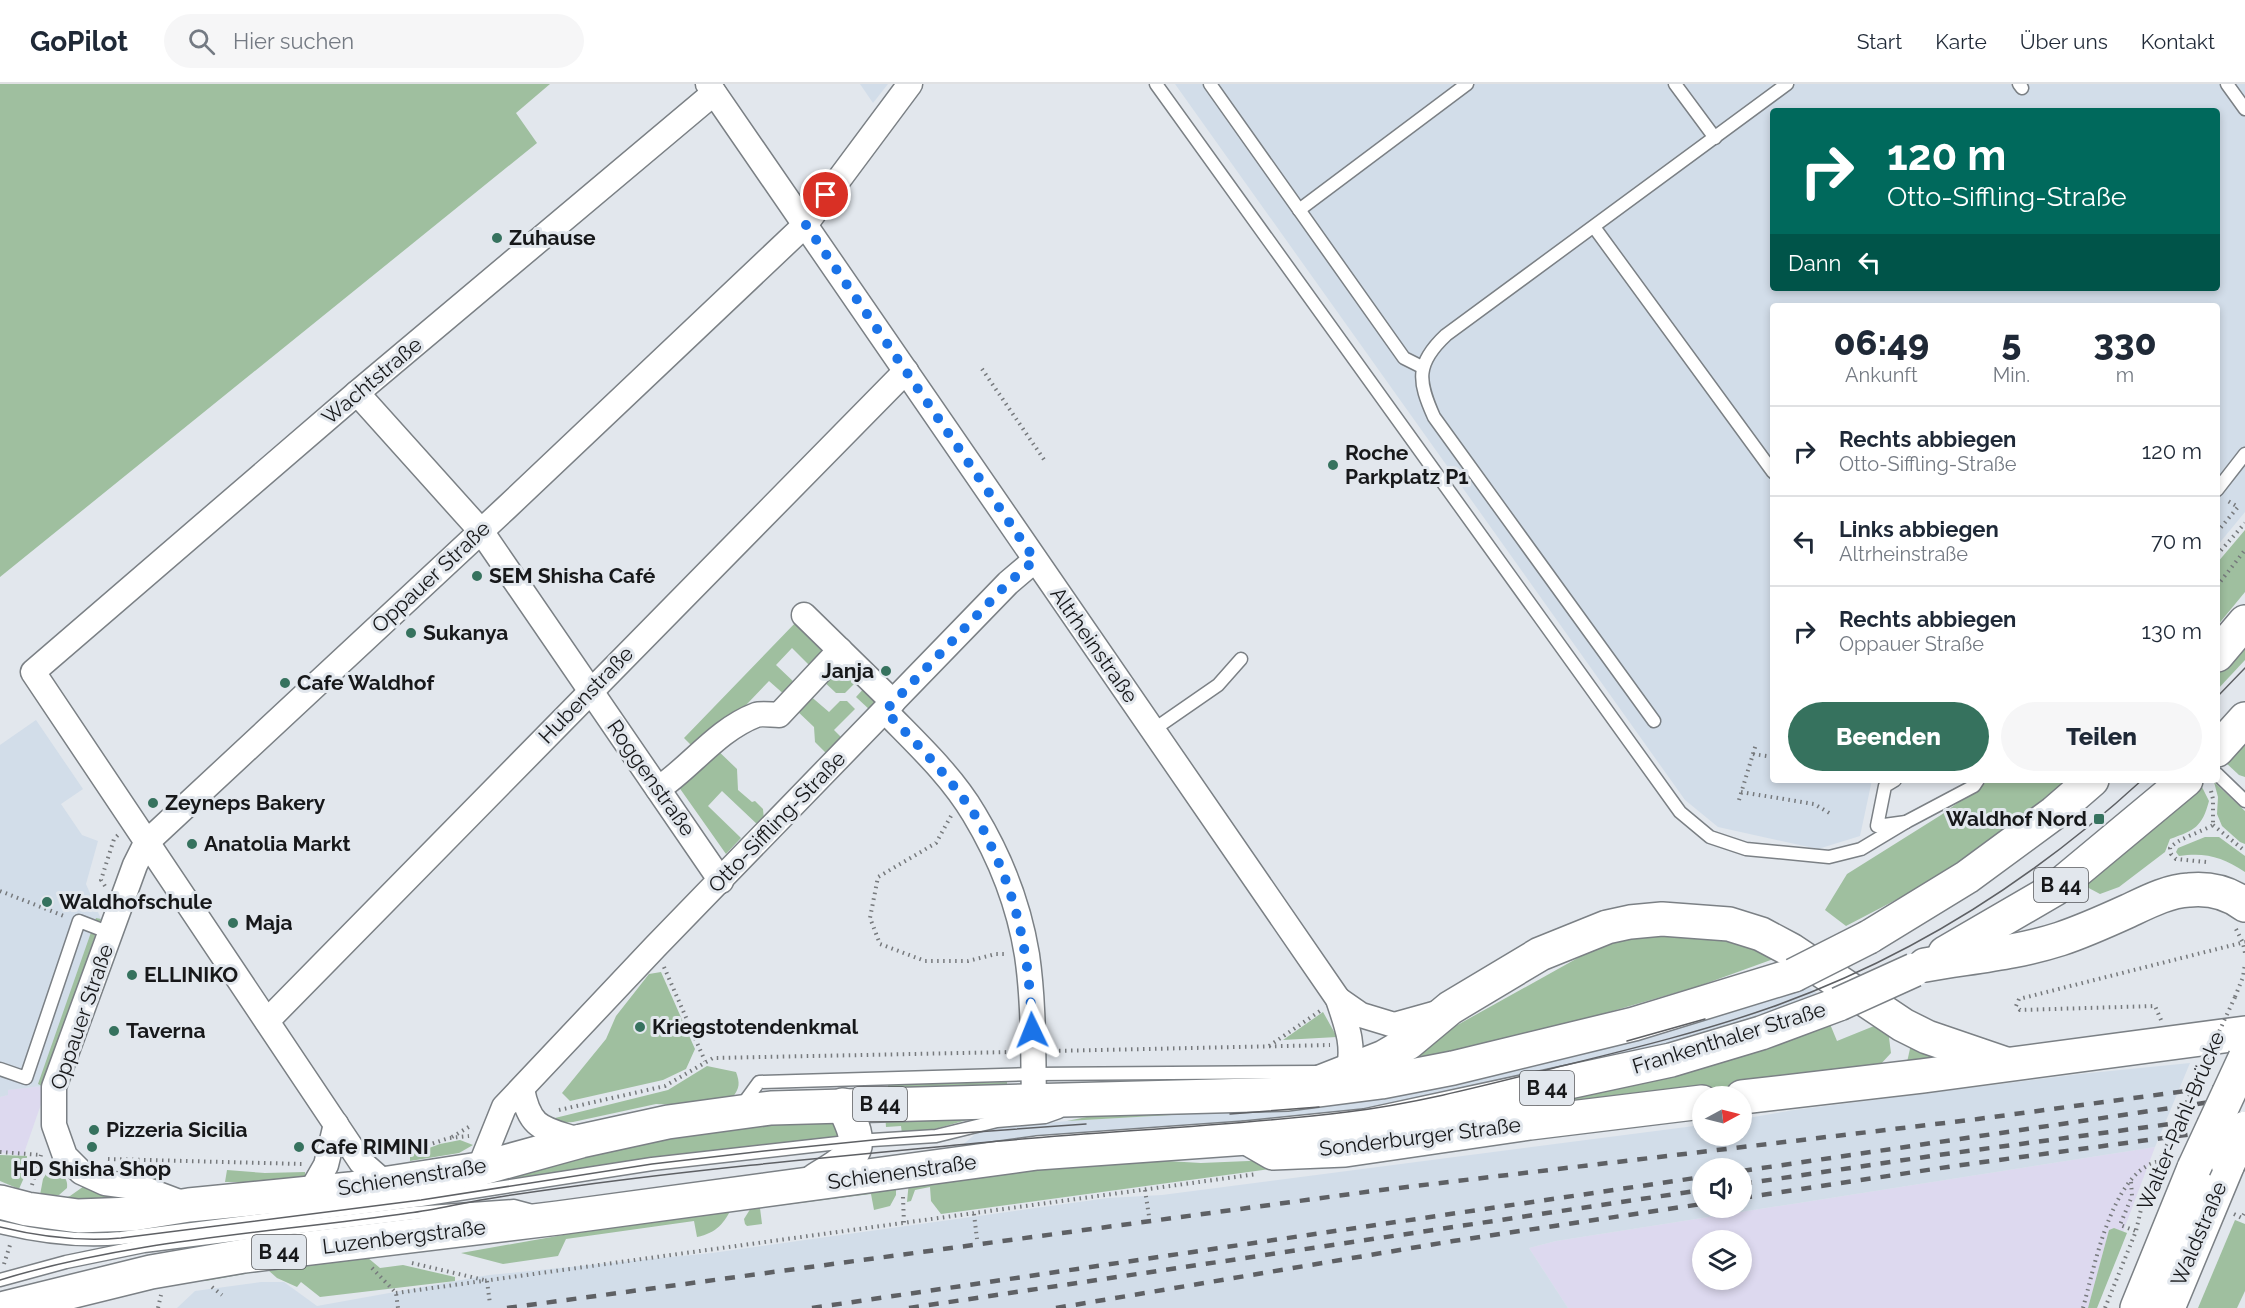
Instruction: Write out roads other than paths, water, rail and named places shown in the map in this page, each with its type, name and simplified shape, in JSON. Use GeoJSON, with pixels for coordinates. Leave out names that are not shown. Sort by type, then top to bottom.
{"type":"FeatureCollection","features":[{"type":"Feature","properties":{"kind":"main road"},"geometry":{"type":"LineString","coordinates":[[2220,652],[2245,622]]}},
{"type":"Feature","properties":{"kind":"main road","name":"Frankenthaler Straße"},"geometry":{"type":"LineString","coordinates":[[1288,1094],[1381,1082],[1453,1068],[1634,1024],[1794,975],[1869,937],[1967,877],[2054,813],[2089,783]]}},
{"type":"Feature","properties":{"kind":"main road","name":"Frankenthaler Straße"},"geometry":{"type":"LineString","coordinates":[[1247,1138],[1365,1126],[1659,1062],[1761,1033],[1839,1004],[1919,967],[2055,889],[2190,783]]}},
{"type":"Feature","properties":{"kind":"main road"},"geometry":{"type":"LineString","coordinates":[[1919,967],[2022,949],[2058,939],[2171,893],[2188,890],[2224,893],[2240,916]]}},
{"type":"Feature","properties":{"kind":"main road"},"geometry":{"type":"LineString","coordinates":[[1450,1008],[1540,954],[1607,927],[1662,919],[1728,924],[1761,934],[1791,950],[1903,1025],[1928,1037],[2006,1064]]}},
{"type":"Feature","properties":{"kind":"main road","name":"Schienenstraße"},"geometry":{"type":"LineString","coordinates":[[19,1200],[78,1216],[133,1214],[189,1205],[387,1184],[479,1168],[580,1141],[668,1122],[771,1108],[843,1105],[1034,1075],[1094,1099],[1288,1094],[1384,1057],[1408,1043],[1450,1008]]}},
{"type":"Feature","properties":{"kind":"main road"},"geometry":{"type":"LineString","coordinates":[[1882,1080],[1899,1057],[1903,1025]]}},
{"type":"Feature","properties":{"kind":"main road"},"geometry":{"type":"LineString","coordinates":[[1752,1096],[2245,1033]]}},
{"type":"Feature","properties":{"kind":"main road","name":"Walter-Pahl-Brücke"},"geometry":{"type":"LineString","coordinates":[[2186,1164],[2245,1058]]}},
{"type":"Feature","properties":{"kind":"main road","name":"Sonderburger Straße"},"geometry":{"type":"LineString","coordinates":[[1247,1138],[1273,1153],[1345,1150],[1530,1123],[1692,1103]]}},
{"type":"Feature","properties":{"kind":"main road","name":"B 44"},"geometry":{"type":"LineString","coordinates":[[809,1184],[852,1155],[856,1141],[855,1128],[843,1105]]}},
{"type":"Feature","properties":{"kind":"main road","name":"Waldstraße"},"geometry":{"type":"LineString","coordinates":[[2168,1308],[2245,1128]]}},
{"type":"Feature","properties":{"kind":"main road","name":"Schienenstraße"},"geometry":{"type":"LineString","coordinates":[[558,1218],[1037,1154],[1247,1138]]}},
{"type":"Feature","properties":{"kind":"main road","name":"Waldstraße"},"geometry":{"type":"LineString","coordinates":[[2137,1308],[2186,1164]]}},
{"type":"Feature","properties":{"kind":"main road","name":"Luzenbergstraße"},"geometry":{"type":"LineString","coordinates":[[4,1308],[151,1272],[244,1256],[558,1218]]}},
{"type":"Feature","properties":{"kind":"street","name":"Oppauer Straße"},"geometry":{"type":"LineString","coordinates":[[54,1125],[54,1087],[135,865],[146,843],[806,225],[910,84]]}},
{"type":"Feature","properties":{"kind":"street","name":"Altrheinstraße"},"geometry":{"type":"LineString","coordinates":[[711,88],[1338,999],[1352,1042],[1349,1071]]}},
{"type":"Feature","properties":{"kind":"street","name":"Wachtstraße"},"geometry":{"type":"LineString","coordinates":[[146,843],[33,672],[711,88]]}},
{"type":"Feature","properties":{"kind":"street","name":"Hubenstraße"},"geometry":{"type":"LineString","coordinates":[[267,1021],[906,370]]}},
{"type":"Feature","properties":{"kind":"street","name":"Roggenstraße"},"geometry":{"type":"LineString","coordinates":[[357,393],[481,531],[722,880]]}},
{"type":"Feature","properties":{"kind":"street","name":"Otto-Siffling-Straße"},"geometry":{"type":"LineString","coordinates":[[479,1168],[504,1107],[655,947],[1008,583],[1035,560]]}},
{"type":"Feature","properties":{"kind":"street"},"geometry":{"type":"LineString","coordinates":[[804,615],[840,650],[962,797],[974,813],[999,863],[1013,900],[1026,954],[1030,987],[1034,1075]]}},
{"type":"Feature","properties":{"kind":"street"},"geometry":{"type":"LineString","coordinates":[[658,789],[686,767],[715,739],[757,714],[779,715],[840,650]]}},
{"type":"Feature","properties":{"kind":"street"},"geometry":{"type":"LineString","coordinates":[[146,843],[361,1162],[387,1184]]}},
{"type":"Feature","properties":{"kind":"street","name":"Altrheinstraße"},"geometry":{"type":"LineString","coordinates":[[1338,999],[1361,1015],[1394,1025],[1450,1008]]}},
{"type":"Feature","properties":{"kind":"street"},"geometry":{"type":"LineString","coordinates":[[522,1089],[526,1109],[532,1120],[542,1128],[580,1141]]}},
{"type":"Feature","properties":{"kind":"street"},"geometry":{"type":"LineString","coordinates":[[310,1193],[326,1165],[336,1124]]}},
{"type":"Feature","properties":{"kind":"street","name":"Schienenstraße"},"geometry":{"type":"LineString","coordinates":[[54,1125],[65,1156],[88,1176],[105,1183],[142,1188],[189,1205]]}},
{"type":"Feature","properties":{"kind":"lane"},"geometry":{"type":"LineString","coordinates":[[1156,84],[1680,813],[1710,837],[1746,849],[1829,857],[1861,849],[1976,783]]}},
{"type":"Feature","properties":{"kind":"lane"},"geometry":{"type":"LineString","coordinates":[[1210,84],[1404,358],[1422,368]]}},
{"type":"Feature","properties":{"kind":"lane"},"geometry":{"type":"LineString","coordinates":[[1299,210],[1467,84]]}},
{"type":"Feature","properties":{"kind":"lane"},"geometry":{"type":"LineString","coordinates":[[1675,84],[1715,138]]}},
{"type":"Feature","properties":{"kind":"lane"},"geometry":{"type":"LineString","coordinates":[[1654,721],[1434,417],[1423,393],[1422,368],[1430,350],[1446,335],[1787,84]]}},
{"type":"Feature","properties":{"kind":"lane"},"geometry":{"type":"LineString","coordinates":[[2227,84],[2245,109]]}},
{"type":"Feature","properties":{"kind":"lane"},"geometry":{"type":"LineString","coordinates":[[1594,227],[1770,468]]}},
{"type":"Feature","properties":{"kind":"lane"},"geometry":{"type":"LineString","coordinates":[[2220,494],[2245,454]]}},
{"type":"Feature","properties":{"kind":"lane"},"geometry":{"type":"LineString","coordinates":[[1153,730],[1218,685],[1241,659]]}},
{"type":"Feature","properties":{"kind":"lane"},"geometry":{"type":"LineString","coordinates":[[2220,777],[2245,801]]}},
{"type":"Feature","properties":{"kind":"lane"},"geometry":{"type":"LineString","coordinates":[[1890,783],[1886,786],[1877,826],[1906,822]]}},
{"type":"Feature","properties":{"kind":"lane"},"geometry":{"type":"LineString","coordinates":[[0,1069],[26,1078],[79,921],[110,933]]}},
{"type":"Feature","properties":{"kind":"lane","name":"Schienenstraße"},"geometry":{"type":"LineString","coordinates":[[737,1112],[759,1082],[1034,1075],[1349,1071]]}},
{"type":"Feature","properties":{"kind":"lane"},"geometry":{"type":"LineString","coordinates":[[0,1227],[50,1238],[97,1240],[121,1238],[421,1200],[652,1164],[856,1141],[936,1136],[997,1121],[1046,1117],[1094,1099]]}},
{"type":"Feature","properties":{"kind":"lane"},"geometry":{"type":"LineString","coordinates":[[1,1274],[144,1246],[414,1213],[514,1206],[558,1218]]}},
{"type":"Feature","properties":{"kind":"tram line"},"geometry":{"type":"LineString","coordinates":[[2220,694],[2245,668]]}},
{"type":"Feature","properties":{"kind":"tram line"},"geometry":{"type":"LineString","coordinates":[[0,1280],[50,1266],[152,1246],[419,1212],[509,1195],[776,1163],[978,1143],[1301,1117],[1375,1108],[1457,1092],[1644,1046],[1721,1024],[1772,1007],[1873,965],[1921,940],[2014,882],[2101,816],[2139,783]]}},
{"type":"Feature","properties":{"kind":"tram line"},"geometry":{"type":"LineString","coordinates":[[1627,1041],[1705,1019]]}},
{"type":"Feature","properties":{"kind":"tram line"},"geometry":{"type":"LineString","coordinates":[[1230,1114],[1319,1107]]}},
{"type":"Feature","properties":{"kind":"tram line"},"geometry":{"type":"LineString","coordinates":[[0,1227],[60,1238],[121,1238],[421,1200],[652,1164],[893,1138],[1086,1124]]}},
{"type":"Feature","properties":{"kind":"railway"},"geometry":{"type":"LineString","coordinates":[[507,1308],[1373,1191],[1978,1119],[2245,1083]]}},
{"type":"Feature","properties":{"kind":"railway"},"geometry":{"type":"LineString","coordinates":[[1752,1170],[2245,1097]]}},
{"type":"Feature","properties":{"kind":"railway"},"geometry":{"type":"LineString","coordinates":[[1752,1183],[2245,1114]]}},
{"type":"Feature","properties":{"kind":"railway"},"geometry":{"type":"LineString","coordinates":[[1752,1196],[1954,1166],[2245,1127]]}},
{"type":"Feature","properties":{"kind":"railway"},"geometry":{"type":"LineString","coordinates":[[812,1308],[1692,1178]]}},
{"type":"Feature","properties":{"kind":"railway"},"geometry":{"type":"LineString","coordinates":[[909,1308],[1692,1191]]}},
{"type":"Feature","properties":{"kind":"railway"},"geometry":{"type":"LineString","coordinates":[[1056,1308],[1453,1241],[1692,1205]]}},
{"type":"Feature","properties":{"kind":"place","name":"Zuhause"},"geometry":{"type":"Point","coordinates":[497,238]}},
{"type":"Feature","properties":{"kind":"place","name":"Roche Parkplatz P1"},"geometry":{"type":"Point","coordinates":[1333,465]}},
{"type":"Feature","properties":{"kind":"place","name":"SEM Shisha Café"},"geometry":{"type":"Point","coordinates":[477,576]}},
{"type":"Feature","properties":{"kind":"place","name":"Sukanya"},"geometry":{"type":"Point","coordinates":[411,633]}},
{"type":"Feature","properties":{"kind":"place","name":"Janja"},"geometry":{"type":"Point","coordinates":[886,671]}},
{"type":"Feature","properties":{"kind":"place","name":"Cafe Waldhof"},"geometry":{"type":"Point","coordinates":[285,683]}},
{"type":"Feature","properties":{"kind":"place","name":"Zeyneps Bakery"},"geometry":{"type":"Point","coordinates":[153,803]}},
{"type":"Feature","properties":{"kind":"place","name":"Waldhof Nord"},"geometry":{"type":"Point","coordinates":[2099,819]}},
{"type":"Feature","properties":{"kind":"place","name":"Anatolia Markt"},"geometry":{"type":"Point","coordinates":[192,844]}},
{"type":"Feature","properties":{"kind":"place","name":"Waldhofschule"},"geometry":{"type":"Point","coordinates":[47,902]}},
{"type":"Feature","properties":{"kind":"place","name":"Maja"},"geometry":{"type":"Point","coordinates":[233,923]}},
{"type":"Feature","properties":{"kind":"place","name":"ELLINIKO"},"geometry":{"type":"Point","coordinates":[132,975]}},
{"type":"Feature","properties":{"kind":"place","name":"Kriegstotendenkmal"},"geometry":{"type":"Point","coordinates":[640,1027]}},
{"type":"Feature","properties":{"kind":"place","name":"Taverna"},"geometry":{"type":"Point","coordinates":[114,1031]}},
{"type":"Feature","properties":{"kind":"place","name":"Pizzeria Sicilia"},"geometry":{"type":"Point","coordinates":[94,1130]}},
{"type":"Feature","properties":{"kind":"place","name":"HD Shisha Shop"},"geometry":{"type":"Point","coordinates":[92,1147]}},
{"type":"Feature","properties":{"kind":"place","name":"Cafe RIMINI"},"geometry":{"type":"Point","coordinates":[299,1147]}}]}
